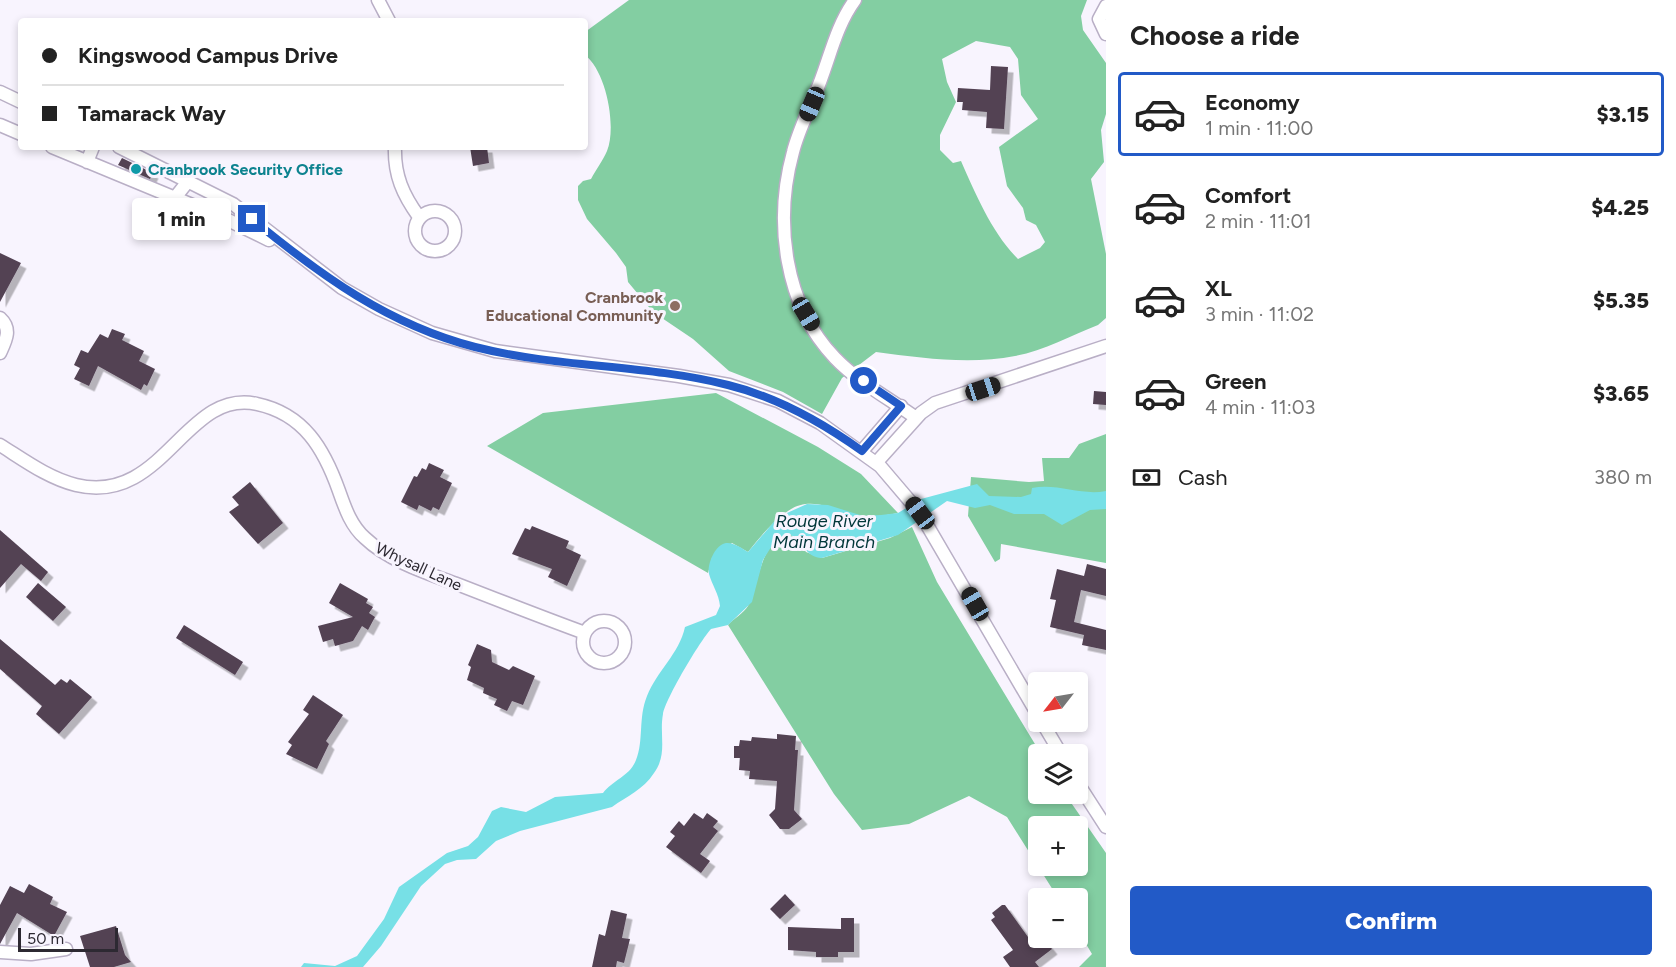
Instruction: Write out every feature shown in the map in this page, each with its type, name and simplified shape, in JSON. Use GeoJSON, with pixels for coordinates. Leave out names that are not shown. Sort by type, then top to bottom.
{"type":"FeatureCollection","features":[{"type":"Feature","properties":{"kind":"street"},"geometry":{"type":"LineString","coordinates":[[378,0],[387,18]]}},
{"type":"Feature","properties":{"kind":"street"},"geometry":{"type":"LineString","coordinates":[[855,0],[840,27],[793,151],[786,192],[785,251],[797,296],[824,345],[846,368],[916,418]]}},
{"type":"Feature","properties":{"kind":"street"},"geometry":{"type":"LineString","coordinates":[[1101,0],[1106,6],[1099,19],[1106,34]]}},
{"type":"Feature","properties":{"kind":"street"},"geometry":{"type":"LineString","coordinates":[[0,92],[18,101]]}},
{"type":"Feature","properties":{"kind":"street"},"geometry":{"type":"LineString","coordinates":[[0,125],[18,133]]}},
{"type":"Feature","properties":{"kind":"street"},"geometry":{"type":"LineString","coordinates":[[59,150],[226,219],[289,249]]}},
{"type":"Feature","properties":{"kind":"street"},"geometry":{"type":"LineString","coordinates":[[87,162],[92,150]]}},
{"type":"Feature","properties":{"kind":"street"},"geometry":{"type":"LineString","coordinates":[[125,150],[233,204],[289,249],[360,299],[437,335],[495,351],[729,385],[770,398],[802,413],[862,451],[902,490],[936,537],[1028,698]]}},
{"type":"Feature","properties":{"kind":"street"},"geometry":{"type":"LineString","coordinates":[[395,150],[398,180],[406,200],[419,217]]}},
{"type":"Feature","properties":{"kind":"street"},"geometry":{"type":"LineString","coordinates":[[174,199],[189,180]]}},
{"type":"Feature","properties":{"kind":"street"},"geometry":{"type":"LineString","coordinates":[[0,318],[6,324],[8,333],[0,353]]}},
{"type":"Feature","properties":{"kind":"street"},"geometry":{"type":"LineString","coordinates":[[876,463],[916,418],[939,401],[1004,382],[1106,346]]}},
{"type":"Feature","properties":{"kind":"street","name":"Whysall Lane"},"geometry":{"type":"LineString","coordinates":[[0,445],[60,479],[85,487],[102,487],[126,482],[141,475],[197,423],[217,410],[240,402],[259,404],[290,417],[314,438],[328,460],[352,524],[370,544],[432,575],[585,633]]}},
{"type":"Feature","properties":{"kind":"street"},"geometry":{"type":"LineString","coordinates":[[862,451],[901,406]]}},
{"type":"Feature","properties":{"kind":"street"},"geometry":{"type":"LineString","coordinates":[[1088,799],[1106,827]]}},
{"type":"Feature","properties":{"kind":"street"},"geometry":{"type":"LineString","coordinates":[[0,952],[37,954],[66,949]]}},
{"type":"Feature","properties":{"kind":"green space"},"geometry":{"type":"Polygon","coordinates":[[[629,0],[1087,0],[1081,16],[1083,30],[1106,63],[1106,114],[1101,130],[1104,162],[1091,179],[1106,254],[1106,318],[1098,325],[1047,347],[1026,354],[998,359],[945,360],[876,352],[842,378],[822,414],[783,392],[729,371],[693,339],[653,312],[628,282],[626,267],[587,219],[578,200],[578,186],[583,181],[591,179],[607,151],[610,140],[608,100],[599,73],[588,58],[588,30],[629,0]],[[976,41],[942,59],[947,82],[956,102],[940,135],[940,150],[953,163],[961,161],[992,226],[1018,259],[1040,248],[1045,242],[1036,225],[1026,220],[1023,208],[1007,186],[999,147],[1038,119],[1021,95],[1018,59],[1010,47],[976,41]]]}},
{"type":"Feature","properties":{"kind":"green space"},"geometry":{"type":"Polygon","coordinates":[[[716,393],[818,447],[861,474],[898,513],[865,516],[817,504],[797,506],[777,520],[748,552],[732,543],[712,558],[708,573],[487,446],[543,413],[716,393]]]}},
{"type":"Feature","properties":{"kind":"green space"},"geometry":{"type":"Polygon","coordinates":[[[1106,434],[1106,563],[1001,544],[1000,559],[995,562],[968,516],[971,477],[1029,482],[1044,481],[1042,458],[1069,458],[1079,444],[1106,434]]]}},
{"type":"Feature","properties":{"kind":"green space"},"geometry":{"type":"Polygon","coordinates":[[[912,527],[937,582],[1035,744],[1028,744],[1028,804],[1072,804],[1080,816],[1028,816],[1028,850],[1007,817],[969,796],[909,824],[862,830],[834,794],[728,625],[748,606],[766,554],[779,538],[789,534],[795,537],[806,552],[822,558],[890,538],[912,527]]]}},
{"type":"Feature","properties":{"kind":"green space"},"geometry":{"type":"Polygon","coordinates":[[[1088,827],[1106,853],[1106,967],[1079,967],[1092,954],[1088,947],[1088,888],[1052,888],[1044,876],[1088,876],[1088,827]]]}},
{"type":"Feature","properties":{"kind":"water","name":"Rouge River Main Branch"},"geometry":{"type":"Polygon","coordinates":[[[977,484],[989,496],[1021,497],[1031,494],[1032,488],[1042,487],[1088,492],[1106,491],[1106,509],[1090,510],[1062,525],[1044,514],[1014,514],[990,505],[975,508],[947,501],[898,535],[822,558],[811,555],[798,540],[789,534],[773,544],[763,560],[752,602],[728,625],[711,629],[684,670],[665,706],[661,759],[645,784],[612,807],[520,831],[496,841],[476,859],[457,860],[445,864],[421,886],[381,946],[363,967],[301,967],[304,963],[335,966],[357,956],[384,919],[399,887],[447,853],[468,846],[478,837],[492,811],[501,807],[526,812],[555,797],[603,793],[630,770],[638,753],[644,704],[651,687],[678,646],[685,627],[716,615],[720,606],[709,570],[713,556],[722,544],[732,543],[748,552],[778,517],[807,504],[828,505],[863,516],[898,513],[921,499],[977,484]]]}},
{"type":"Feature","properties":{"kind":"building"},"geometry":{"type":"Polygon","coordinates":[[[991,66],[1008,67],[1004,129],[986,128],[987,112],[962,110],[963,102],[957,102],[958,88],[990,90],[991,66]]]}},
{"type":"Feature","properties":{"kind":"building"},"geometry":{"type":"Polygon","coordinates":[[[470,150],[487,150],[489,163],[473,166],[470,150]]]}},
{"type":"Feature","properties":{"kind":"building"},"geometry":{"type":"Polygon","coordinates":[[[122,158],[153,173],[150,179],[118,165],[122,158]]]}},
{"type":"Feature","properties":{"kind":"building"},"geometry":{"type":"Polygon","coordinates":[[[0,253],[21,263],[0,302],[0,253]]]}},
{"type":"Feature","properties":{"kind":"building"},"geometry":{"type":"Polygon","coordinates":[[[112,329],[125,334],[122,340],[144,351],[139,361],[155,369],[147,386],[144,384],[141,390],[98,366],[89,386],[74,379],[80,368],[74,365],[81,350],[88,353],[100,334],[108,338],[112,329]]]}},
{"type":"Feature","properties":{"kind":"building"},"geometry":{"type":"Polygon","coordinates":[[[1094,391],[1106,392],[1106,405],[1093,404],[1094,391]]]}},
{"type":"Feature","properties":{"kind":"building"},"geometry":{"type":"Polygon","coordinates":[[[429,463],[444,470],[440,477],[452,483],[439,510],[433,507],[431,511],[419,505],[417,510],[401,502],[414,476],[417,477],[422,468],[426,470],[429,463]]]}},
{"type":"Feature","properties":{"kind":"building"},"geometry":{"type":"Polygon","coordinates":[[[250,482],[283,523],[258,544],[229,512],[239,505],[232,497],[250,482]]]}},
{"type":"Feature","properties":{"kind":"building"},"geometry":{"type":"Polygon","coordinates":[[[532,526],[569,541],[566,548],[581,555],[567,586],[548,577],[552,569],[512,554],[525,528],[530,530],[532,526]]]}},
{"type":"Feature","properties":{"kind":"building"},"geometry":{"type":"Polygon","coordinates":[[[0,530],[48,572],[41,581],[21,564],[0,588],[0,530]]]}},
{"type":"Feature","properties":{"kind":"building"},"geometry":{"type":"Polygon","coordinates":[[[1087,564],[1106,569],[1106,596],[1081,590],[1074,622],[1106,630],[1106,650],[1082,645],[1084,635],[1050,627],[1056,600],[1050,599],[1057,569],[1084,576],[1087,564]]]}},
{"type":"Feature","properties":{"kind":"building"},"geometry":{"type":"Polygon","coordinates":[[[38,583],[66,607],[53,621],[26,597],[38,583]]]}},
{"type":"Feature","properties":{"kind":"building"},"geometry":{"type":"Polygon","coordinates":[[[340,583],[368,599],[366,603],[373,607],[369,613],[375,617],[368,630],[362,626],[353,641],[335,646],[333,639],[323,642],[318,626],[353,617],[329,603],[340,583]]]}},
{"type":"Feature","properties":{"kind":"building"},"geometry":{"type":"Polygon","coordinates":[[[184,625],[243,662],[235,675],[176,638],[184,625]]]}},
{"type":"Feature","properties":{"kind":"building"},"geometry":{"type":"Polygon","coordinates":[[[0,639],[55,685],[61,679],[67,683],[70,679],[92,697],[59,734],[36,714],[42,706],[0,669],[0,639]]]}},
{"type":"Feature","properties":{"kind":"building"},"geometry":{"type":"Polygon","coordinates":[[[477,644],[491,650],[492,662],[509,670],[513,666],[535,676],[523,705],[512,701],[507,711],[494,705],[497,699],[483,693],[484,688],[467,680],[471,667],[468,665],[477,644]]]}},
{"type":"Feature","properties":{"kind":"building"},"geometry":{"type":"Polygon","coordinates":[[[313,695],[343,715],[326,741],[329,744],[317,769],[286,754],[292,745],[288,742],[309,714],[303,710],[313,695]]]}},
{"type":"Feature","properties":{"kind":"building"},"geometry":{"type":"Polygon","coordinates":[[[777,734],[796,736],[795,750],[798,750],[794,810],[802,819],[789,829],[780,829],[769,815],[775,809],[777,781],[749,779],[750,771],[739,770],[740,758],[734,758],[734,746],[739,746],[740,740],[751,741],[752,737],[777,739],[777,734]]]}},
{"type":"Feature","properties":{"kind":"building"},"geometry":{"type":"Polygon","coordinates":[[[694,813],[703,819],[707,813],[718,821],[713,827],[718,831],[700,854],[710,861],[701,873],[666,847],[675,836],[670,832],[679,821],[684,826],[694,813]]]}},
{"type":"Feature","properties":{"kind":"building"},"geometry":{"type":"Polygon","coordinates":[[[29,884],[53,897],[50,904],[67,912],[54,936],[17,913],[0,944],[0,905],[10,886],[24,893],[29,884]]]}},
{"type":"Feature","properties":{"kind":"building"},"geometry":{"type":"Polygon","coordinates":[[[785,894],[795,905],[780,919],[770,909],[785,894]]]}},
{"type":"Feature","properties":{"kind":"building"},"geometry":{"type":"Polygon","coordinates":[[[1005,905],[1028,937],[1028,948],[1051,948],[1035,962],[1039,967],[1010,967],[1003,957],[1013,950],[991,920],[995,917],[992,913],[1005,905]]]}},
{"type":"Feature","properties":{"kind":"building"},"geometry":{"type":"Polygon","coordinates":[[[611,910],[627,914],[622,938],[630,939],[624,963],[617,961],[616,967],[592,967],[599,934],[605,936],[611,910]]]}},
{"type":"Feature","properties":{"kind":"building"},"geometry":{"type":"Polygon","coordinates":[[[841,918],[854,918],[854,952],[838,952],[838,957],[816,957],[816,952],[788,950],[788,927],[841,929],[841,918]]]}},
{"type":"Feature","properties":{"kind":"building"},"geometry":{"type":"Polygon","coordinates":[[[116,926],[125,955],[131,962],[114,967],[90,967],[80,936],[116,926]]]}},
{"type":"Feature","properties":{"kind":"place","name":"Cranbrook Security Office"},"geometry":{"type":"Point","coordinates":[136,169]}},
{"type":"Feature","properties":{"kind":"place","name":"Cranbrook Educational Community"},"geometry":{"type":"Point","coordinates":[675,306]}},
{"type":"Feature","properties":{"kind":"route"},"geometry":{"type":"LineString","coordinates":[[252,219],[342,288],[408,324],[455,341],[495,351],[696,378],[729,385],[778,401],[832,430],[862,451],[901,406],[864,381]]}}]}
